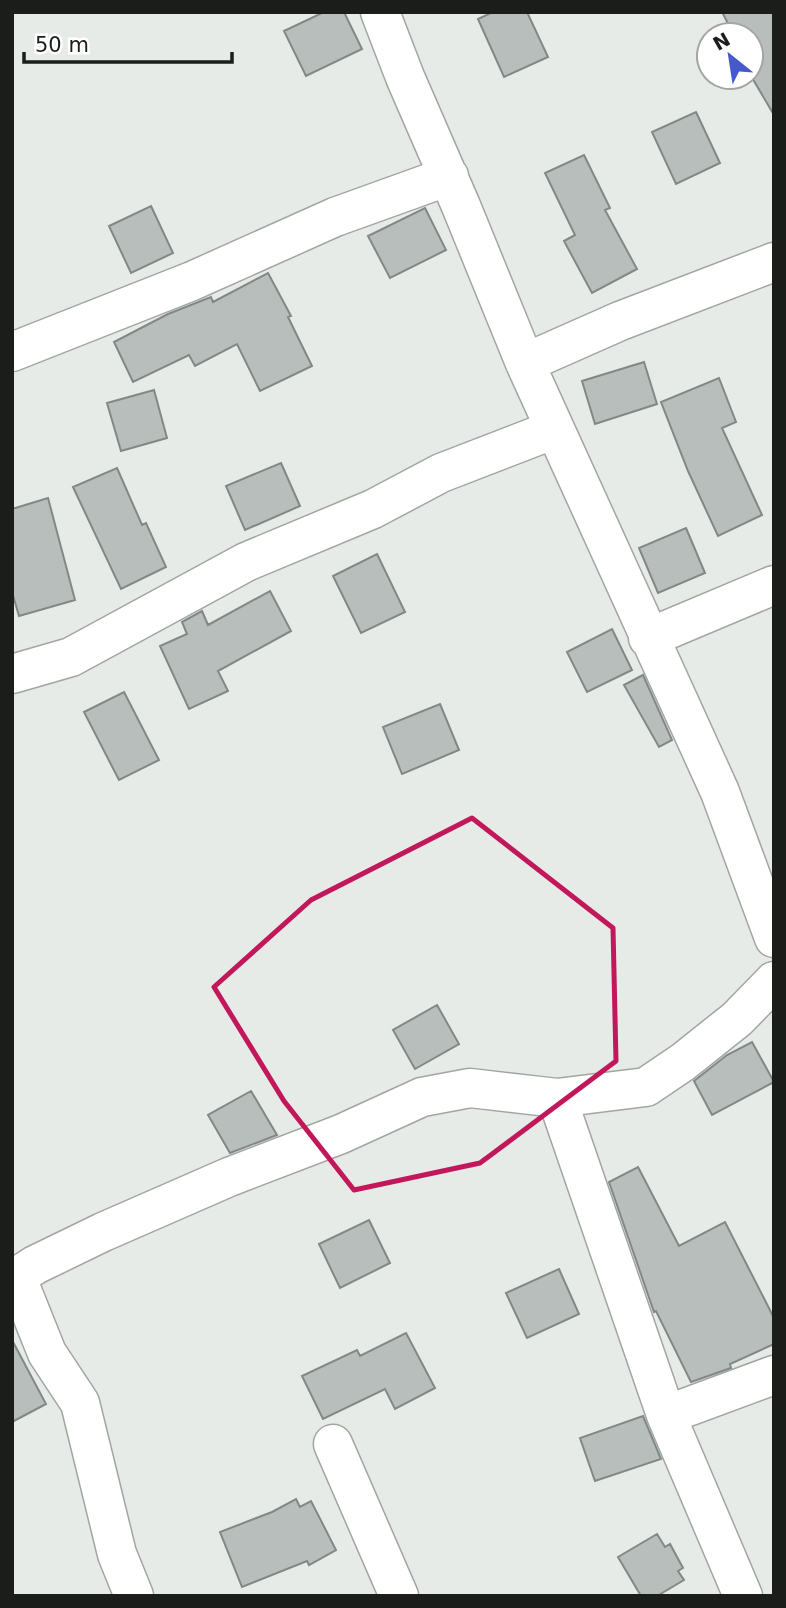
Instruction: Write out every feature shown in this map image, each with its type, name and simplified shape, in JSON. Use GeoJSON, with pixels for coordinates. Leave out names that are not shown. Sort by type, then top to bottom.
{"type":"FeatureCollection","features":[{"type":"Feature","properties":{"kind":"street"},"geometry":{"type":"LineString","coordinates":[[380,12],[525,363],[720,792],[774,938]]}},
{"type":"Feature","properties":{"kind":"street"},"geometry":{"type":"LineString","coordinates":[[12,352],[192,281],[335,217],[449,176]]}},
{"type":"Feature","properties":{"kind":"street"},"geometry":{"type":"LineString","coordinates":[[525,363],[620,321],[774,262]]}},
{"type":"Feature","properties":{"kind":"street"},"geometry":{"type":"LineString","coordinates":[[12,674],[71,657],[246,562],[373,509],[441,473],[555,429]]}},
{"type":"Feature","properties":{"kind":"street"},"geometry":{"type":"LineString","coordinates":[[648,638],[774,585]]}},
{"type":"Feature","properties":{"kind":"street"},"geometry":{"type":"LineString","coordinates":[[134,1596],[117,1554],[80,1403],[47,1353],[15,1279],[35,1265],[103,1232],[229,1177],[341,1134],[422,1097],[470,1088],[558,1098],[646,1087],[683,1062],[737,1019],[774,981]]}},
{"type":"Feature","properties":{"kind":"street"},"geometry":{"type":"LineString","coordinates":[[558,1098],[666,1415],[743,1596]]}},
{"type":"Feature","properties":{"kind":"street"},"geometry":{"type":"LineString","coordinates":[[666,1415],[774,1375]]}},
{"type":"Feature","properties":{"kind":"street"},"geometry":{"type":"LineString","coordinates":[[333,1444],[399,1596]]}},
{"type":"Feature","properties":{"kind":"highlighted area"},"geometry":{"type":"Polygon","coordinates":[[[472,818],[613,928],[616,1061],[480,1163],[354,1190],[284,1101],[214,987],[311,900],[472,818]]]}},
{"type":"Feature","properties":{"kind":"building"},"geometry":{"type":"Polygon","coordinates":[[[324,12],[344,12],[362,49],[306,76],[284,31],[324,12]]]}},
{"type":"Feature","properties":{"kind":"building"},"geometry":{"type":"Polygon","coordinates":[[[493,12],[527,12],[548,57],[504,77],[478,19],[493,12]]]}},
{"type":"Feature","properties":{"kind":"building"},"geometry":{"type":"Polygon","coordinates":[[[722,12],[774,12],[774,115],[760,91],[765,91],[765,21],[727,21],[722,12]]]}},
{"type":"Feature","properties":{"kind":"building"},"geometry":{"type":"Polygon","coordinates":[[[696,112],[720,163],[676,184],[652,132],[696,112]]]}},
{"type":"Feature","properties":{"kind":"building"},"geometry":{"type":"Polygon","coordinates":[[[584,155],[610,208],[605,210],[637,269],[592,293],[564,241],[575,235],[545,173],[584,155]]]}},
{"type":"Feature","properties":{"kind":"building"},"geometry":{"type":"Polygon","coordinates":[[[151,206],[173,253],[131,273],[109,226],[151,206]]]}},
{"type":"Feature","properties":{"kind":"building"},"geometry":{"type":"Polygon","coordinates":[[[425,208],[446,250],[390,278],[368,236],[425,208]]]}},
{"type":"Feature","properties":{"kind":"building"},"geometry":{"type":"Polygon","coordinates":[[[268,273],[291,316],[288,317],[312,366],[260,391],[237,344],[195,366],[189,355],[133,382],[114,342],[168,314],[211,297],[213,302],[268,273]]]}},
{"type":"Feature","properties":{"kind":"building"},"geometry":{"type":"Polygon","coordinates":[[[644,362],[657,404],[595,424],[582,381],[644,362]]]}},
{"type":"Feature","properties":{"kind":"building"},"geometry":{"type":"Polygon","coordinates":[[[719,378],[736,422],[722,428],[762,515],[718,536],[688,471],[661,402],[719,378]]]}},
{"type":"Feature","properties":{"kind":"building"},"geometry":{"type":"Polygon","coordinates":[[[154,390],[167,438],[121,451],[107,403],[154,390]]]}},
{"type":"Feature","properties":{"kind":"building"},"geometry":{"type":"Polygon","coordinates":[[[281,463],[300,506],[245,530],[226,486],[281,463]]]}},
{"type":"Feature","properties":{"kind":"building"},"geometry":{"type":"Polygon","coordinates":[[[117,468],[142,525],[146,523],[166,567],[121,589],[73,487],[117,468]]]}},
{"type":"Feature","properties":{"kind":"building"},"geometry":{"type":"Polygon","coordinates":[[[48,498],[75,600],[19,616],[12,592],[12,509],[48,498]]]}},
{"type":"Feature","properties":{"kind":"building"},"geometry":{"type":"Polygon","coordinates":[[[686,528],[705,573],[658,593],[639,548],[686,528]]]}},
{"type":"Feature","properties":{"kind":"building"},"geometry":{"type":"Polygon","coordinates":[[[377,554],[405,612],[361,633],[333,576],[377,554]]]}},
{"type":"Feature","properties":{"kind":"building"},"geometry":{"type":"Polygon","coordinates":[[[270,591],[291,631],[218,671],[228,691],[189,709],[160,646],[187,634],[182,622],[202,611],[208,625],[270,591]]]}},
{"type":"Feature","properties":{"kind":"building"},"geometry":{"type":"Polygon","coordinates":[[[612,629],[632,670],[587,692],[567,652],[612,629]]]}},
{"type":"Feature","properties":{"kind":"building"},"geometry":{"type":"Polygon","coordinates":[[[643,675],[672,740],[659,747],[624,685],[643,675]]]}},
{"type":"Feature","properties":{"kind":"building"},"geometry":{"type":"Polygon","coordinates":[[[124,692],[159,760],[119,780],[84,712],[124,692]]]}},
{"type":"Feature","properties":{"kind":"building"},"geometry":{"type":"Polygon","coordinates":[[[440,704],[459,750],[402,774],[383,727],[440,704]]]}},
{"type":"Feature","properties":{"kind":"building"},"geometry":{"type":"Polygon","coordinates":[[[437,1005],[459,1044],[415,1069],[393,1030],[437,1005]]]}},
{"type":"Feature","properties":{"kind":"building"},"geometry":{"type":"Polygon","coordinates":[[[752,1042],[774,1082],[712,1115],[694,1081],[727,1055],[752,1042]]]}},
{"type":"Feature","properties":{"kind":"building"},"geometry":{"type":"Polygon","coordinates":[[[251,1091],[277,1135],[230,1153],[208,1115],[251,1091]]]}},
{"type":"Feature","properties":{"kind":"building"},"geometry":{"type":"Polygon","coordinates":[[[638,1167],[679,1246],[725,1222],[774,1318],[774,1344],[730,1364],[731,1368],[691,1382],[656,1311],[654,1312],[609,1182],[638,1167]]]}},
{"type":"Feature","properties":{"kind":"building"},"geometry":{"type":"Polygon","coordinates":[[[369,1220],[390,1263],[340,1288],[319,1244],[369,1220]]]}},
{"type":"Feature","properties":{"kind":"building"},"geometry":{"type":"Polygon","coordinates":[[[559,1269],[579,1314],[527,1338],[506,1293],[559,1269]]]}},
{"type":"Feature","properties":{"kind":"building"},"geometry":{"type":"Polygon","coordinates":[[[406,1333],[435,1388],[395,1409],[385,1389],[323,1419],[302,1376],[357,1350],[360,1356],[406,1333]]]}},
{"type":"Feature","properties":{"kind":"building"},"geometry":{"type":"Polygon","coordinates":[[[12,1340],[46,1404],[12,1422],[12,1340]]]}},
{"type":"Feature","properties":{"kind":"building"},"geometry":{"type":"Polygon","coordinates":[[[643,1416],[661,1459],[595,1481],[580,1438],[643,1416]]]}},
{"type":"Feature","properties":{"kind":"building"},"geometry":{"type":"Polygon","coordinates":[[[296,1499],[300,1507],[311,1501],[336,1550],[309,1565],[307,1561],[242,1587],[220,1532],[272,1512],[296,1499]]]}},
{"type":"Feature","properties":{"kind":"building"},"geometry":{"type":"Polygon","coordinates":[[[657,1534],[665,1547],[670,1544],[683,1568],[678,1571],[684,1580],[657,1596],[641,1596],[618,1557],[657,1534]]]}}]}
